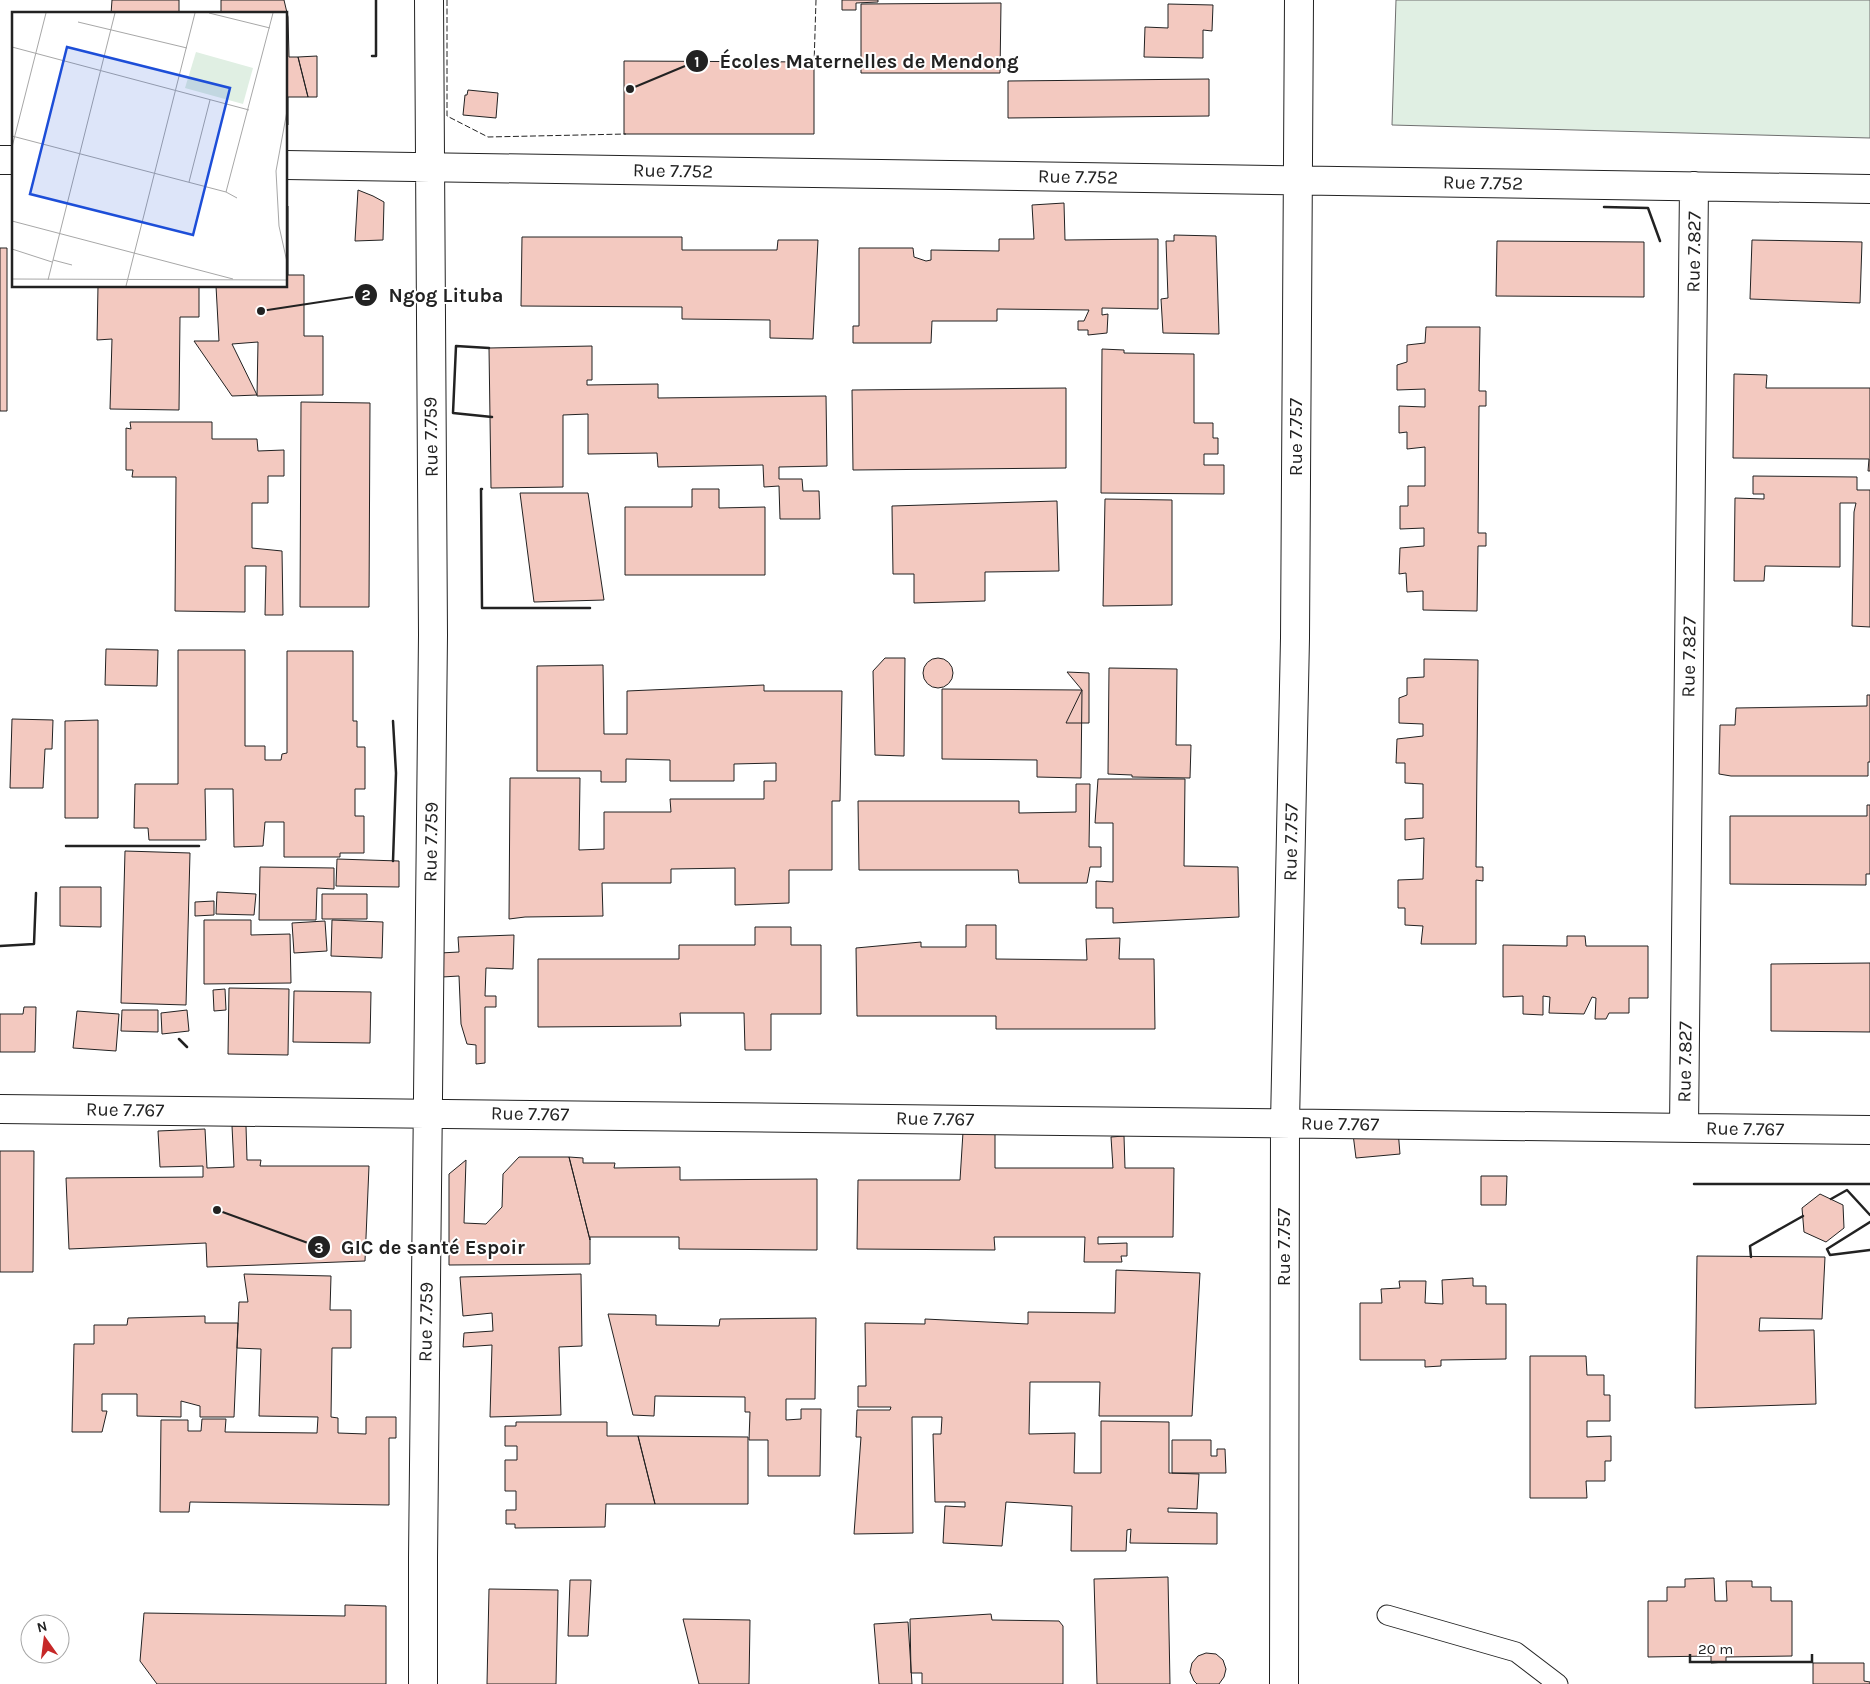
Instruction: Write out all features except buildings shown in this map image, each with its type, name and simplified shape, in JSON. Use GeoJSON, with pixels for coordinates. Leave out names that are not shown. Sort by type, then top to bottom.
{"type":"FeatureCollection","features":[{"type":"Feature","properties":{"kind":"street","name":"Rue 7.759"},"geometry":{"type":"LineString","coordinates":[[423,1684],[433,636],[429,0]]}},
{"type":"Feature","properties":{"kind":"street","name":"Rue 7.757"},"geometry":{"type":"LineString","coordinates":[[1284,1684],[1285,1123],[1295,648],[1299,0]]}},
{"type":"Feature","properties":{"kind":"street","name":"Rue 7.752"},"geometry":{"type":"LineString","coordinates":[[288,165],[1870,189]]}},
{"type":"Feature","properties":{"kind":"street","name":"Rue 7.827"},"geometry":{"type":"LineString","coordinates":[[1684,1128],[1694,186]]}},
{"type":"Feature","properties":{"kind":"street","name":"Rue 7.767"},"geometry":{"type":"LineString","coordinates":[[0,1109],[1870,1130]]}},
{"type":"Feature","properties":{"kind":"lane"},"geometry":{"type":"LineString","coordinates":[[1387,1615],[1516,1652],[1558,1684]]}},
{"type":"Feature","properties":{"kind":"green space"},"geometry":{"type":"Polygon","coordinates":[[[1396,0],[1870,0],[1870,138],[1392,125],[1396,0]]]}},
{"type":"Feature","properties":{"kind":"fence"},"geometry":{"type":"LineString","coordinates":[[447,0],[447,116],[488,137],[626,134]]}},
{"type":"Feature","properties":{"kind":"fence"},"geometry":{"type":"LineString","coordinates":[[814,65],[816,0]]}},
{"type":"Feature","properties":{"kind":"wall"},"geometry":{"type":"LineString","coordinates":[[372,56],[376,56],[376,0]]}},
{"type":"Feature","properties":{"kind":"wall"},"geometry":{"type":"LineString","coordinates":[[1604,207],[1648,208],[1660,241]]}},
{"type":"Feature","properties":{"kind":"wall"},"geometry":{"type":"LineString","coordinates":[[489,348],[456,346],[453,413],[492,417]]}},
{"type":"Feature","properties":{"kind":"wall"},"geometry":{"type":"LineString","coordinates":[[482,489],[482,608],[590,608]]}},
{"type":"Feature","properties":{"kind":"wall"},"geometry":{"type":"LineString","coordinates":[[393,721],[396,773],[393,861]]}},
{"type":"Feature","properties":{"kind":"wall"},"geometry":{"type":"LineString","coordinates":[[66,846],[199,846]]}},
{"type":"Feature","properties":{"kind":"wall"},"geometry":{"type":"LineString","coordinates":[[0,946],[34,944],[36,893]]}},
{"type":"Feature","properties":{"kind":"wall"},"geometry":{"type":"LineString","coordinates":[[179,1039],[187,1047]]}},
{"type":"Feature","properties":{"kind":"wall"},"geometry":{"type":"LineString","coordinates":[[1694,1184],[1870,1184]]}},
{"type":"Feature","properties":{"kind":"wall"},"geometry":{"type":"LineString","coordinates":[[1831,1199],[1847,1190],[1870,1215]]}},
{"type":"Feature","properties":{"kind":"wall"},"geometry":{"type":"LineString","coordinates":[[1751,1257],[1750,1246],[1803,1216]]}},
{"type":"Feature","properties":{"kind":"wall"},"geometry":{"type":"LineString","coordinates":[[1870,1222],[1827,1249],[1830,1255],[1870,1250]]}},
{"type":"Feature","properties":{"kind":"place","name":"Écoles Maternelles de Mendong"},"geometry":{"type":"Point","coordinates":[630,89]}},
{"type":"Feature","properties":{"kind":"place","name":"Ngog Lituba"},"geometry":{"type":"Point","coordinates":[261,311]}},
{"type":"Feature","properties":{"kind":"place","name":"GIC de santé Espoir"},"geometry":{"type":"Point","coordinates":[217,1210]}}]}
